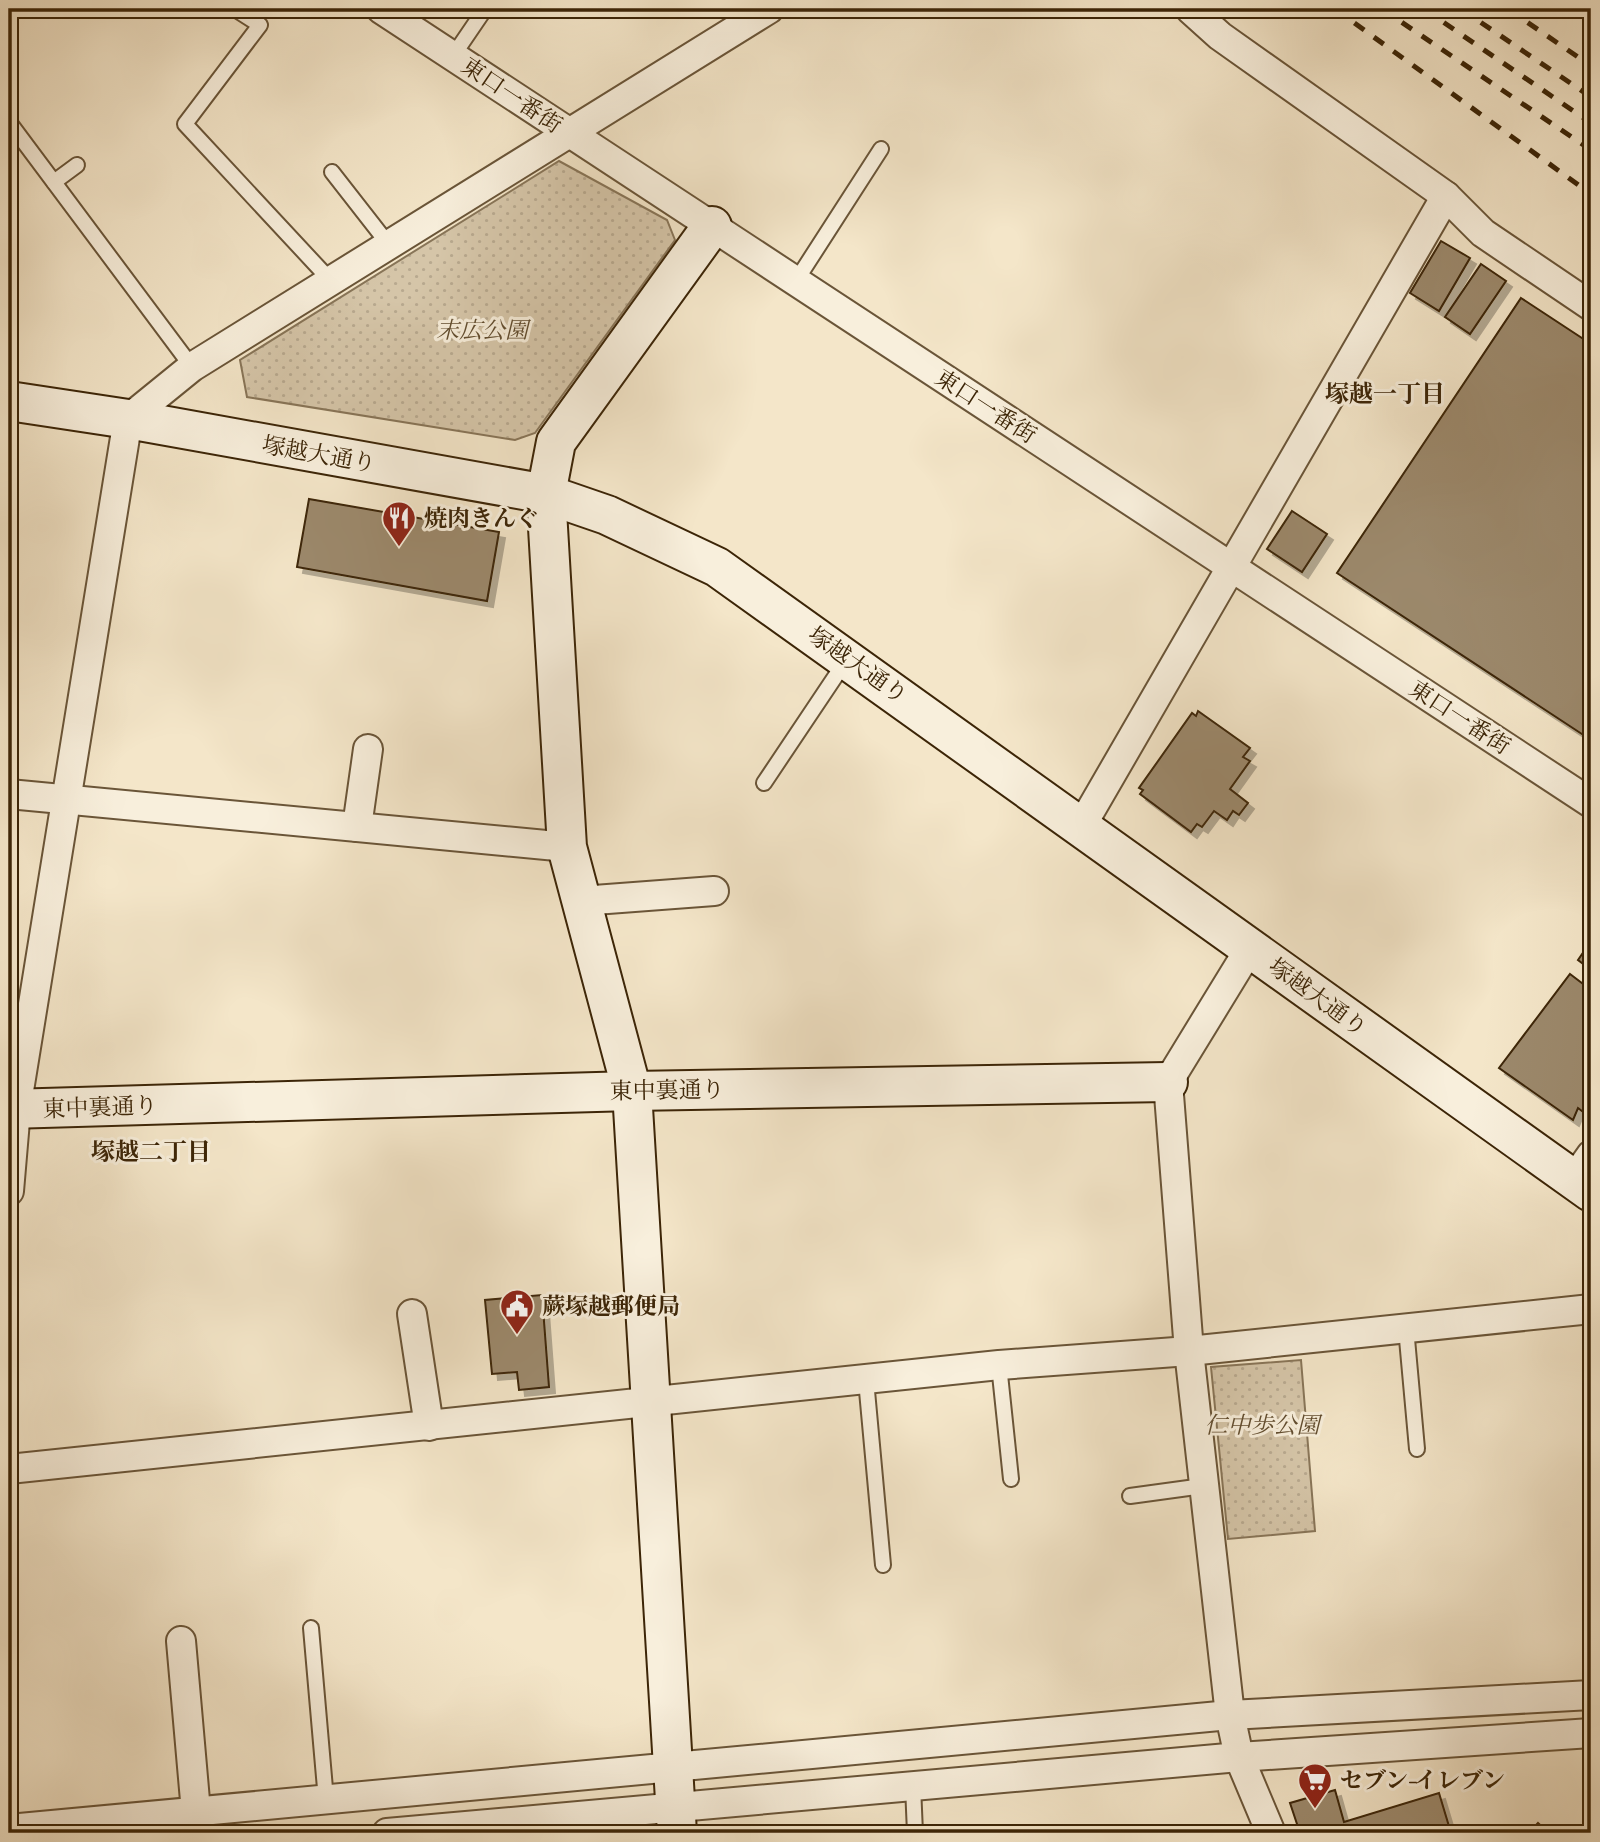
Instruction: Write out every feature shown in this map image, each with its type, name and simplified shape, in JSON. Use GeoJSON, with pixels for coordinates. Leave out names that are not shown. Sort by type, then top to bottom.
{"type":"FeatureCollection","features":[{"type":"Feature","properties":{"kind":"street","name":"東口一番街"},"geometry":{"type":"LineString","coordinates":[[381,9],[1591,803]]}},
{"type":"Feature","properties":{"kind":"street"},"geometry":{"type":"LineString","coordinates":[[9,1191],[12,1109],[67,799],[128,419],[192,367],[769,9]]}},
{"type":"Feature","properties":{"kind":"street"},"geometry":{"type":"LineString","coordinates":[[1190,9],[1220,36],[1446,196],[1483,233],[1591,306]]}},
{"type":"Feature","properties":{"kind":"street"},"geometry":{"type":"LineString","coordinates":[[1082,825],[1234,568],[1446,196]]}},
{"type":"Feature","properties":{"kind":"street"},"geometry":{"type":"LineString","coordinates":[[676,1820],[653,1404],[632,1091],[567,847],[546,494],[556,442],[712,226]]}},
{"type":"Feature","properties":{"kind":"street","name":"塚越大通り"},"geometry":{"type":"LineString","coordinates":[[9,401],[128,419],[546,494],[607,515],[717,567],[1082,825],[1250,948],[1585,1175]]}},
{"type":"Feature","properties":{"kind":"street"},"geometry":{"type":"LineString","coordinates":[[357,827],[368,749]]}},
{"type":"Feature","properties":{"kind":"street"},"geometry":{"type":"LineString","coordinates":[[9,794],[567,847]]}},
{"type":"Feature","properties":{"kind":"street"},"geometry":{"type":"LineString","coordinates":[[581,901],[714,891]]}},
{"type":"Feature","properties":{"kind":"street"},"geometry":{"type":"LineString","coordinates":[[1250,948],[1168,1082],[1189,1351],[1230,1715],[1239,1757],[1271,1833]]}},
{"type":"Feature","properties":{"kind":"street","name":"東中裏通り"},"geometry":{"type":"LineString","coordinates":[[12,1109],[632,1091],[1168,1082]]}},
{"type":"Feature","properties":{"kind":"street"},"geometry":{"type":"LineString","coordinates":[[9,1469],[653,1404],[999,1365],[1189,1351],[1591,1309]]}},
{"type":"Feature","properties":{"kind":"street"},"geometry":{"type":"LineString","coordinates":[[412,1314],[429,1426]]}},
{"type":"Feature","properties":{"kind":"street"},"geometry":{"type":"LineString","coordinates":[[181,1642],[196,1812]]}},
{"type":"Feature","properties":{"kind":"street"},"geometry":{"type":"LineString","coordinates":[[9,1829],[1230,1715],[1591,1695]]}},
{"type":"Feature","properties":{"kind":"street"},"geometry":{"type":"LineString","coordinates":[[387,1833],[676,1820],[913,1786],[1239,1757],[1591,1733]]}},
{"type":"Feature","properties":{"kind":"lane"},"geometry":{"type":"LineString","coordinates":[[235,9],[260,25],[185,124],[331,281]]}},
{"type":"Feature","properties":{"kind":"lane"},"geometry":{"type":"LineString","coordinates":[[453,56],[485,9]]}},
{"type":"Feature","properties":{"kind":"lane"},"geometry":{"type":"LineString","coordinates":[[9,122],[192,367]]}},
{"type":"Feature","properties":{"kind":"lane"},"geometry":{"type":"LineString","coordinates":[[796,281],[881,149]]}},
{"type":"Feature","properties":{"kind":"lane"},"geometry":{"type":"LineString","coordinates":[[54,183],[77,164]]}},
{"type":"Feature","properties":{"kind":"lane"},"geometry":{"type":"LineString","coordinates":[[332,172],[389,245]]}},
{"type":"Feature","properties":{"kind":"lane"},"geometry":{"type":"LineString","coordinates":[[764,783],[848,658]]}},
{"type":"Feature","properties":{"kind":"lane"},"geometry":{"type":"LineString","coordinates":[[1406,1328],[1417,1449]]}},
{"type":"Feature","properties":{"kind":"lane"},"geometry":{"type":"LineString","coordinates":[[999,1365],[1011,1479]]}},
{"type":"Feature","properties":{"kind":"lane"},"geometry":{"type":"LineString","coordinates":[[866,1380],[883,1565]]}},
{"type":"Feature","properties":{"kind":"lane"},"geometry":{"type":"LineString","coordinates":[[1130,1496],[1203,1486]]}},
{"type":"Feature","properties":{"kind":"lane"},"geometry":{"type":"LineString","coordinates":[[312,1628],[326,1800]]}},
{"type":"Feature","properties":{"kind":"lane"},"geometry":{"type":"LineString","coordinates":[[913,1786],[915,1833]]}},
{"type":"Feature","properties":{"kind":"green space","name":"末広公園"},"geometry":{"type":"Polygon","coordinates":[[[559,161],[667,220],[675,240],[535,433],[515,440],[247,397],[240,360],[559,161]]]}},
{"type":"Feature","properties":{"kind":"green space","name":"仁中歩公園"},"geometry":{"type":"Polygon","coordinates":[[[1301,1360],[1315,1531],[1228,1539],[1211,1367],[1301,1360]]]}},
{"type":"Feature","properties":{"kind":"building"},"geometry":{"type":"Polygon","coordinates":[[[1441,241],[1470,258],[1439,311],[1410,293],[1441,241]]]}},
{"type":"Feature","properties":{"kind":"building"},"geometry":{"type":"Polygon","coordinates":[[[1481,264],[1506,281],[1470,334],[1445,317],[1481,264]]]}},
{"type":"Feature","properties":{"kind":"building"},"geometry":{"type":"Polygon","coordinates":[[[1521,298],[1591,344],[1591,740],[1337,573],[1521,298]]]}},
{"type":"Feature","properties":{"kind":"building"},"geometry":{"type":"Polygon","coordinates":[[[309,499],[499,532],[487,601],[297,567],[309,499]]]}},
{"type":"Feature","properties":{"kind":"building"},"geometry":{"type":"Polygon","coordinates":[[[1292,511],[1327,534],[1302,572],[1267,549],[1292,511]]]}},
{"type":"Feature","properties":{"kind":"building"},"geometry":{"type":"Polygon","coordinates":[[[1198,711],[1250,748],[1243,757],[1250,761],[1230,789],[1248,803],[1239,815],[1233,811],[1227,820],[1214,811],[1202,827],[1197,824],[1191,832],[1140,794],[1143,790],[1139,788],[1192,713],[1196,716],[1198,711]]]}},
{"type":"Feature","properties":{"kind":"building"},"geometry":{"type":"Polygon","coordinates":[[[1591,941],[1591,970],[1578,960],[1591,941]]]}},
{"type":"Feature","properties":{"kind":"building"},"geometry":{"type":"Polygon","coordinates":[[[1570,974],[1591,990],[1591,1118],[1578,1108],[1573,1120],[1499,1068],[1570,974]]]}},
{"type":"Feature","properties":{"kind":"building","name":"蕨塚越郵便局"},"geometry":{"type":"Polygon","coordinates":[[[542,1295],[549,1387],[519,1390],[517,1372],[492,1374],[485,1300],[542,1295]]]}},
{"type":"Feature","properties":{"kind":"building"},"geometry":{"type":"Polygon","coordinates":[[[1335,1790],[1344,1822],[1439,1793],[1451,1833],[1300,1833],[1290,1803],[1335,1790]]]}},
{"type":"Feature","properties":{"kind":"building"},"geometry":{"type":"Polygon","coordinates":[[[1538,1823],[1549,1833],[1529,1833],[1538,1823]]]}},
{"type":"Feature","properties":{"kind":"railway"},"geometry":{"type":"LineString","coordinates":[[1335,9],[1591,194]]}},
{"type":"Feature","properties":{"kind":"railway"},"geometry":{"type":"LineString","coordinates":[[1382,9],[1591,150]]}},
{"type":"Feature","properties":{"kind":"railway"},"geometry":{"type":"LineString","coordinates":[[1424,9],[1591,123]]}},
{"type":"Feature","properties":{"kind":"railway"},"geometry":{"type":"LineString","coordinates":[[1461,9],[1591,97]]}},
{"type":"Feature","properties":{"kind":"railway"},"geometry":{"type":"LineString","coordinates":[[1508,9],[1591,66]]}},
{"type":"Feature","properties":{"kind":"railway"},"geometry":{"type":"LineString","coordinates":[[1587,9],[1591,12]]}},
{"type":"Feature","properties":{"kind":"place","name":"焼肉きんぐ"},"geometry":{"type":"Point","coordinates":[399,548]}},
{"type":"Feature","properties":{"kind":"place","name":"蕨塚越郵便局"},"geometry":{"type":"Point","coordinates":[517,1336]}},
{"type":"Feature","properties":{"kind":"place","name":"セブン-イレブン"},"geometry":{"type":"Point","coordinates":[1315,1810]}},
{"type":"Feature","properties":{"kind":"district","name":"塚越一丁目"},"geometry":{"type":"Point","coordinates":[1385,394]}},
{"type":"Feature","properties":{"kind":"district","name":"塚越二丁目"},"geometry":{"type":"Point","coordinates":[151,1152]}}]}
